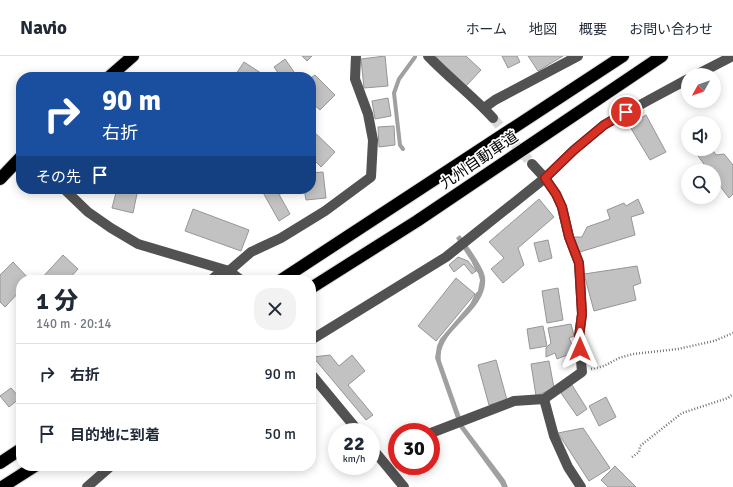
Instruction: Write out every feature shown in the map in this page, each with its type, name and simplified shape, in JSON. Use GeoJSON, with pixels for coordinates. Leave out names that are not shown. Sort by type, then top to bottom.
{"type":"FeatureCollection","features":[{"type":"Feature","properties":{"kind":"highway"},"geometry":{"type":"LineString","coordinates":[[115,72],[134,56]]}},
{"type":"Feature","properties":{"kind":"highway","name":"九州自動車道"},"geometry":{"type":"LineString","coordinates":[[289,275],[623,56]]}},
{"type":"Feature","properties":{"kind":"highway","name":"九州自動車道"},"geometry":{"type":"LineString","coordinates":[[316,285],[417,221],[662,56]]}},
{"type":"Feature","properties":{"kind":"highway"},"geometry":{"type":"LineString","coordinates":[[0,179],[16,162]]}},
{"type":"Feature","properties":{"kind":"highway"},"geometry":{"type":"LineString","coordinates":[[0,463],[16,452]]}},
{"type":"Feature","properties":{"kind":"highway"},"geometry":{"type":"LineString","coordinates":[[2,487],[27,471]]}},
{"type":"Feature","properties":{"kind":"street"},"geometry":{"type":"LineString","coordinates":[[219,275],[251,252],[281,238],[326,211],[371,177],[373,140],[368,114],[355,79],[356,56]]}},
{"type":"Feature","properties":{"kind":"street"},"geometry":{"type":"LineString","coordinates":[[428,56],[493,118]]}},
{"type":"Feature","properties":{"kind":"street"},"geometry":{"type":"LineString","coordinates":[[484,108],[495,100],[578,56]]}},
{"type":"Feature","properties":{"kind":"street"},"geometry":{"type":"LineString","coordinates":[[710,68],[733,56]]}},
{"type":"Feature","properties":{"kind":"street"},"geometry":{"type":"LineString","coordinates":[[316,337],[446,257],[545,178],[574,150],[604,125],[681,83]]}},
{"type":"Feature","properties":{"kind":"street"},"geometry":{"type":"LineString","coordinates":[[440,430],[514,401],[544,399],[582,372],[579,337],[582,314],[579,263],[569,237],[562,207],[556,194],[545,178],[532,164]]}},
{"type":"Feature","properties":{"kind":"street"},"geometry":{"type":"LineString","coordinates":[[69,194],[88,212],[138,244],[226,271],[233,275]]}},
{"type":"Feature","properties":{"kind":"street"},"geometry":{"type":"LineString","coordinates":[[316,380],[352,423]]}},
{"type":"Feature","properties":{"kind":"street"},"geometry":{"type":"LineString","coordinates":[[544,399],[554,436],[568,467],[581,487]]}},
{"type":"Feature","properties":{"kind":"street"},"geometry":{"type":"LineString","coordinates":[[380,458],[404,487]]}},
{"type":"Feature","properties":{"kind":"street"},"geometry":{"type":"LineString","coordinates":[[87,487],[105,471]]}},
{"type":"Feature","properties":{"kind":"path"},"geometry":{"type":"LineString","coordinates":[[582,372],[604,366],[619,358],[633,354],[678,349],[714,341],[733,333]]}},
{"type":"Feature","properties":{"kind":"path"},"geometry":{"type":"LineString","coordinates":[[632,457],[639,452],[640,446],[682,413],[728,398],[733,394]]}},
{"type":"Feature","properties":{"kind":"shaded area"},"geometry":{"type":"Polygon","coordinates":[[[460,235],[484,272],[484,289],[472,311],[446,339],[442,350],[441,361],[464,426],[505,480],[508,487],[502,487],[459,427],[435,358],[440,339],[470,304],[478,291],[480,280],[478,273],[456,238],[460,235]]]}},
{"type":"Feature","properties":{"kind":"building"},"geometry":{"type":"Polygon","coordinates":[[[302,56],[312,56],[307,61],[302,56]]]}},
{"type":"Feature","properties":{"kind":"building"},"geometry":{"type":"Polygon","coordinates":[[[385,56],[388,86],[364,88],[361,59],[385,56]]]}},
{"type":"Feature","properties":{"kind":"building"},"geometry":{"type":"Polygon","coordinates":[[[436,56],[466,56],[481,70],[466,86],[436,56]]]}},
{"type":"Feature","properties":{"kind":"building"},"geometry":{"type":"Polygon","coordinates":[[[502,56],[517,56],[520,62],[508,68],[502,56]]]}},
{"type":"Feature","properties":{"kind":"building"},"geometry":{"type":"Polygon","coordinates":[[[528,56],[563,56],[538,71],[528,56]]]}},
{"type":"Feature","properties":{"kind":"building"},"geometry":{"type":"Polygon","coordinates":[[[285,59],[294,72],[278,72],[274,67],[285,59]]]}},
{"type":"Feature","properties":{"kind":"building"},"geometry":{"type":"Polygon","coordinates":[[[244,62],[259,72],[237,72],[244,62]]]}},
{"type":"Feature","properties":{"kind":"building"},"geometry":{"type":"Polygon","coordinates":[[[316,76],[335,95],[320,110],[316,106],[316,76]]]}},
{"type":"Feature","properties":{"kind":"building"},"geometry":{"type":"Polygon","coordinates":[[[388,98],[391,116],[375,119],[372,101],[388,98]]]}},
{"type":"Feature","properties":{"kind":"building"},"geometry":{"type":"Polygon","coordinates":[[[646,115],[666,152],[650,160],[629,125],[646,115]]]}},
{"type":"Feature","properties":{"kind":"building"},"geometry":{"type":"Polygon","coordinates":[[[394,126],[395,145],[379,147],[378,127],[394,126]]]}},
{"type":"Feature","properties":{"kind":"building"},"geometry":{"type":"Polygon","coordinates":[[[316,134],[335,152],[321,167],[316,162],[316,134]]]}},
{"type":"Feature","properties":{"kind":"building"},"geometry":{"type":"Polygon","coordinates":[[[721,154],[724,154],[733,165],[733,194],[729,198],[721,187],[721,164],[704,164],[698,156],[721,156],[721,154]]]}},
{"type":"Feature","properties":{"kind":"building"},"geometry":{"type":"Polygon","coordinates":[[[323,172],[326,198],[306,200],[305,194],[316,194],[316,173],[323,172]]]}},
{"type":"Feature","properties":{"kind":"building"},"geometry":{"type":"Polygon","coordinates":[[[116,194],[137,194],[133,213],[112,208],[116,194]]]}},
{"type":"Feature","properties":{"kind":"building"},"geometry":{"type":"Polygon","coordinates":[[[264,194],[279,194],[290,214],[279,221],[264,194]]]}},
{"type":"Feature","properties":{"kind":"building"},"geometry":{"type":"Polygon","coordinates":[[[539,199],[554,217],[518,248],[524,265],[503,283],[491,269],[504,258],[489,242],[539,199]]]}},
{"type":"Feature","properties":{"kind":"building"},"geometry":{"type":"Polygon","coordinates":[[[638,199],[644,213],[631,217],[635,235],[580,252],[572,237],[582,237],[587,227],[610,219],[607,210],[624,203],[626,206],[638,199]]]}},
{"type":"Feature","properties":{"kind":"building"},"geometry":{"type":"Polygon","coordinates":[[[193,209],[249,230],[241,251],[185,231],[193,209]]]}},
{"type":"Feature","properties":{"kind":"building"},"geometry":{"type":"Polygon","coordinates":[[[548,240],[552,258],[539,262],[534,243],[548,240]]]}},
{"type":"Feature","properties":{"kind":"building"},"geometry":{"type":"Polygon","coordinates":[[[63,255],[78,269],[73,275],[45,275],[63,255]]]}},
{"type":"Feature","properties":{"kind":"building"},"geometry":{"type":"Polygon","coordinates":[[[458,257],[468,261],[476,271],[472,274],[464,264],[454,272],[449,265],[458,257]]]}},
{"type":"Feature","properties":{"kind":"building"},"geometry":{"type":"Polygon","coordinates":[[[13,262],[25,275],[16,275],[16,295],[5,307],[0,302],[0,275],[13,262]]]}},
{"type":"Feature","properties":{"kind":"building"},"geometry":{"type":"Polygon","coordinates":[[[637,266],[641,283],[633,286],[636,300],[594,311],[584,274],[637,266]]]}},
{"type":"Feature","properties":{"kind":"building"},"geometry":{"type":"Polygon","coordinates":[[[456,278],[475,294],[436,341],[418,326],[456,278]]]}},
{"type":"Feature","properties":{"kind":"building"},"geometry":{"type":"Polygon","coordinates":[[[558,288],[563,320],[547,323],[542,291],[558,288]]]}},
{"type":"Feature","properties":{"kind":"building"},"geometry":{"type":"Polygon","coordinates":[[[571,324],[574,336],[569,338],[575,352],[557,359],[555,353],[546,357],[546,348],[551,343],[548,328],[571,324]]]}},
{"type":"Feature","properties":{"kind":"building"},"geometry":{"type":"Polygon","coordinates":[[[543,326],[547,346],[530,349],[527,329],[543,326]]]}},
{"type":"Feature","properties":{"kind":"building"},"geometry":{"type":"Polygon","coordinates":[[[330,355],[339,366],[352,355],[365,371],[348,385],[373,415],[366,420],[316,361],[316,357],[330,355]]]}},
{"type":"Feature","properties":{"kind":"building"},"geometry":{"type":"Polygon","coordinates":[[[496,360],[507,400],[489,405],[478,365],[496,360]]]}},
{"type":"Feature","properties":{"kind":"building"},"geometry":{"type":"Polygon","coordinates":[[[549,361],[554,388],[536,396],[531,364],[549,361]]]}},
{"type":"Feature","properties":{"kind":"building"},"geometry":{"type":"Polygon","coordinates":[[[572,385],[587,409],[577,416],[561,393],[572,385]]]}},
{"type":"Feature","properties":{"kind":"building"},"geometry":{"type":"Polygon","coordinates":[[[11,388],[16,394],[16,401],[9,407],[0,396],[11,388]]]}},
{"type":"Feature","properties":{"kind":"building"},"geometry":{"type":"Polygon","coordinates":[[[606,397],[616,417],[599,426],[589,406],[606,397]]]}},
{"type":"Feature","properties":{"kind":"building"},"geometry":{"type":"Polygon","coordinates":[[[583,428],[610,468],[589,481],[558,433],[583,428]]]}},
{"type":"Feature","properties":{"kind":"building"},"geometry":{"type":"Polygon","coordinates":[[[615,466],[636,487],[608,487],[601,480],[615,466]]]}},
{"type":"Feature","properties":{"kind":"waterway"},"geometry":{"type":"LineString","coordinates":[[403,149],[400,145],[394,93],[399,79],[415,56]]}},
{"type":"Feature","properties":{"kind":"tunnel"},"geometry":{"type":"LineString","coordinates":[[493,118],[532,164]]}},
{"type":"Feature","properties":{"kind":"route"},"geometry":{"type":"LineString","coordinates":[[580,349],[579,337],[582,314],[579,263],[569,237],[562,207],[556,194],[545,178],[574,150],[604,125],[626,112]]}}]}
